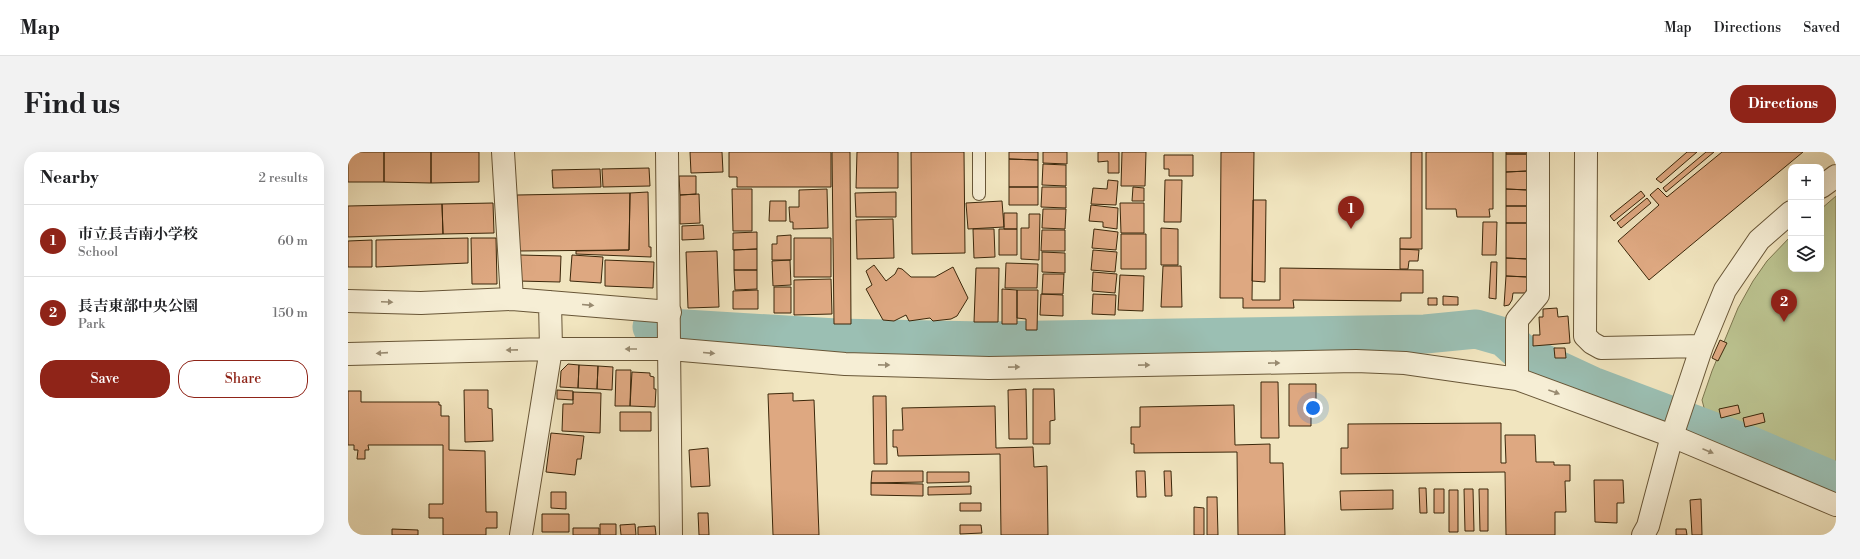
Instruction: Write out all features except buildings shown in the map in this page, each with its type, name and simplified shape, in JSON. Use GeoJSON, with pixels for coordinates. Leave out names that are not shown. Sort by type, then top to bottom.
{"type":"FeatureCollection","features":[{"type":"Feature","properties":{"kind":"street"},"geometry":{"type":"LineString","coordinates":[[503,152],[512,299]]}},
{"type":"Feature","properties":{"kind":"street"},"geometry":{"type":"LineString","coordinates":[[668,152],[672,535]]}},
{"type":"Feature","properties":{"kind":"street"},"geometry":{"type":"LineString","coordinates":[[1517,379],[1517,320],[1538,295],[1538,152]]}},
{"type":"Feature","properties":{"kind":"street"},"geometry":{"type":"LineString","coordinates":[[1586,152],[1585,336],[1592,343],[1601,348],[1702,346]]}},
{"type":"Feature","properties":{"kind":"street"},"geometry":{"type":"LineString","coordinates":[[1824,185],[1836,176]]}},
{"type":"Feature","properties":{"kind":"street"},"geometry":{"type":"LineString","coordinates":[[1643,535],[1648,526],[1672,436],[1702,346],[1725,290],[1759,240],[1788,215]]}},
{"type":"Feature","properties":{"kind":"street"},"geometry":{"type":"LineString","coordinates":[[348,301],[421,303],[512,299],[670,312]]}},
{"type":"Feature","properties":{"kind":"street"},"geometry":{"type":"LineString","coordinates":[[521,535],[551,349],[550,302]]}},
{"type":"Feature","properties":{"kind":"street"},"geometry":{"type":"LineString","coordinates":[[348,354],[551,349],[670,349],[845,364],[982,368],[1356,361],[1405,362],[1517,379],[1672,436],[1836,505]]}},
{"type":"Feature","properties":{"kind":"lane"},"geometry":{"type":"LineString","coordinates":[[979,152],[979,194]]}},
{"type":"Feature","properties":{"kind":"green space"},"geometry":{"type":"Polygon","coordinates":[[[1836,196],[1836,472],[1717,425],[1707,419],[1702,400],[1712,371],[1738,308],[1753,281],[1767,261],[1788,239],[1788,272],[1824,272],[1824,206],[1836,196]]]}},
{"type":"Feature","properties":{"kind":"waterway"},"geometry":{"type":"LineString","coordinates":[[652,327],[836,338],[983,341],[1425,334],[1476,329],[1504,337],[1523,354],[1592,386],[1749,445],[1836,482]]}},
{"type":"Feature","properties":{"kind":"place","name":"市立長吉南小学校"},"geometry":{"type":"Point","coordinates":[1351,229]}},
{"type":"Feature","properties":{"kind":"place","name":"長吉東部中央公園"},"geometry":{"type":"Point","coordinates":[1784,322]}}]}
